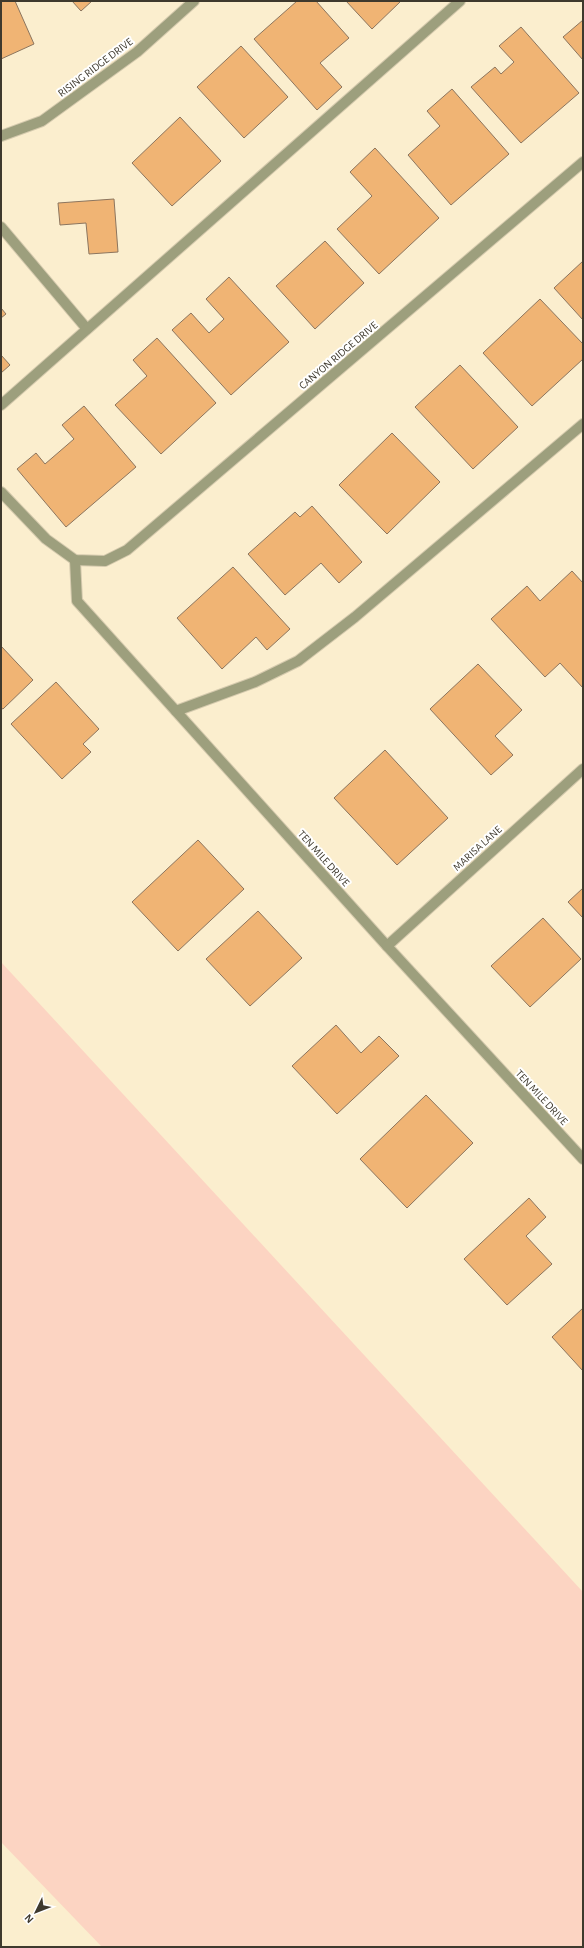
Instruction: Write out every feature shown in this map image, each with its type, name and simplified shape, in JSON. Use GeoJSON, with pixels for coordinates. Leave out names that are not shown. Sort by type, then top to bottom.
{"type":"FeatureCollection","features":[{"type":"Feature","properties":{"kind":"street","name":"RISING RIDGE DRIVE"},"geometry":{"type":"LineString","coordinates":[[1,136],[42,122],[137,52],[194,1]]}},
{"type":"Feature","properties":{"kind":"street"},"geometry":{"type":"LineString","coordinates":[[1,405],[460,1]]}},
{"type":"Feature","properties":{"kind":"street","name":"CANYON RIDGE DRIVE"},"geometry":{"type":"LineString","coordinates":[[75,560],[105,561],[128,550],[583,162]]}},
{"type":"Feature","properties":{"kind":"street"},"geometry":{"type":"LineString","coordinates":[[1,227],[87,330]]}},
{"type":"Feature","properties":{"kind":"street"},"geometry":{"type":"LineString","coordinates":[[176,711],[255,682],[298,661],[356,617],[583,424]]}},
{"type":"Feature","properties":{"kind":"street"},"geometry":{"type":"LineString","coordinates":[[1,492],[46,539],[75,560]]}},
{"type":"Feature","properties":{"kind":"street","name":"TEN MILE DRIVE"},"geometry":{"type":"LineString","coordinates":[[75,560],[77,601],[387,946],[583,1159]]}},
{"type":"Feature","properties":{"kind":"street","name":"MARISA LANE"},"geometry":{"type":"LineString","coordinates":[[387,946],[583,769]]}},
{"type":"Feature","properties":{"kind":"shaded area"},"geometry":{"type":"Polygon","coordinates":[[[1,962],[583,1592],[583,1947],[102,1947],[1,1842],[1,962]]]}},
{"type":"Feature","properties":{"kind":"building"},"geometry":{"type":"Polygon","coordinates":[[[1,1],[15,1],[34,44],[1,59],[1,1]]]}},
{"type":"Feature","properties":{"kind":"building"},"geometry":{"type":"Polygon","coordinates":[[[72,1],[92,1],[81,11],[72,1]]]}},
{"type":"Feature","properties":{"kind":"building"},"geometry":{"type":"Polygon","coordinates":[[[297,1],[316,1],[349,38],[320,63],[342,87],[317,110],[254,39],[297,1]]]}},
{"type":"Feature","properties":{"kind":"building"},"geometry":{"type":"Polygon","coordinates":[[[346,1],[401,1],[372,29],[346,1]]]}},
{"type":"Feature","properties":{"kind":"building"},"geometry":{"type":"Polygon","coordinates":[[[583,20],[583,60],[563,37],[583,20]]]}},
{"type":"Feature","properties":{"kind":"building"},"geometry":{"type":"Polygon","coordinates":[[[521,27],[579,93],[521,143],[471,87],[495,67],[501,74],[514,62],[499,46],[521,27]]]}},
{"type":"Feature","properties":{"kind":"building"},"geometry":{"type":"Polygon","coordinates":[[[241,46],[288,97],[244,138],[197,87],[241,46]]]}},
{"type":"Feature","properties":{"kind":"building"},"geometry":{"type":"Polygon","coordinates":[[[452,89],[509,154],[451,205],[408,155],[440,126],[427,111],[452,89]]]}},
{"type":"Feature","properties":{"kind":"building"},"geometry":{"type":"Polygon","coordinates":[[[180,117],[221,161],[172,206],[132,163],[180,117]]]}},
{"type":"Feature","properties":{"kind":"building"},"geometry":{"type":"Polygon","coordinates":[[[375,148],[439,218],[379,274],[337,229],[372,196],[350,172],[375,148]]]}},
{"type":"Feature","properties":{"kind":"building"},"geometry":{"type":"Polygon","coordinates":[[[114,199],[118,252],[89,254],[86,223],[60,225],[58,203],[114,199]]]}},
{"type":"Feature","properties":{"kind":"building"},"geometry":{"type":"Polygon","coordinates":[[[325,241],[364,283],[315,329],[276,286],[325,241]]]}},
{"type":"Feature","properties":{"kind":"building"},"geometry":{"type":"Polygon","coordinates":[[[583,261],[583,320],[554,288],[583,261]]]}},
{"type":"Feature","properties":{"kind":"building"},"geometry":{"type":"Polygon","coordinates":[[[229,277],[289,342],[231,395],[172,330],[191,313],[209,333],[224,319],[206,299],[229,277]]]}},
{"type":"Feature","properties":{"kind":"building"},"geometry":{"type":"Polygon","coordinates":[[[540,299],[583,344],[583,359],[532,406],[483,353],[540,299]]]}},
{"type":"Feature","properties":{"kind":"building"},"geometry":{"type":"Polygon","coordinates":[[[1,308],[6,314],[1,318],[1,308]]]}},
{"type":"Feature","properties":{"kind":"building"},"geometry":{"type":"Polygon","coordinates":[[[157,338],[216,403],[161,454],[115,405],[147,376],[133,360],[157,338]]]}},
{"type":"Feature","properties":{"kind":"building"},"geometry":{"type":"Polygon","coordinates":[[[1,355],[10,365],[1,373],[1,355]]]}},
{"type":"Feature","properties":{"kind":"building"},"geometry":{"type":"Polygon","coordinates":[[[460,365],[518,427],[473,469],[415,407],[460,365]]]}},
{"type":"Feature","properties":{"kind":"building"},"geometry":{"type":"Polygon","coordinates":[[[84,406],[136,467],[66,527],[17,469],[36,453],[45,464],[74,439],[62,425],[84,406]]]}},
{"type":"Feature","properties":{"kind":"building"},"geometry":{"type":"Polygon","coordinates":[[[392,433],[440,482],[387,534],[339,485],[392,433]]]}},
{"type":"Feature","properties":{"kind":"building"},"geometry":{"type":"Polygon","coordinates":[[[312,506],[362,562],[339,583],[321,563],[285,595],[248,554],[295,512],[300,517],[312,506]]]}},
{"type":"Feature","properties":{"kind":"building"},"geometry":{"type":"Polygon","coordinates":[[[233,567],[290,629],[267,650],[256,637],[222,669],[177,618],[233,567]]]}},
{"type":"Feature","properties":{"kind":"building"},"geometry":{"type":"Polygon","coordinates":[[[572,571],[583,583],[583,688],[560,663],[545,677],[491,619],[527,586],[540,601],[572,571]]]}},
{"type":"Feature","properties":{"kind":"building"},"geometry":{"type":"Polygon","coordinates":[[[1,646],[33,680],[3,709],[1,708],[1,646]]]}},
{"type":"Feature","properties":{"kind":"building"},"geometry":{"type":"Polygon","coordinates":[[[478,664],[522,710],[495,736],[513,755],[491,775],[430,709],[478,664]]]}},
{"type":"Feature","properties":{"kind":"building"},"geometry":{"type":"Polygon","coordinates":[[[56,682],[99,729],[83,744],[91,752],[62,779],[11,724],[56,682]]]}},
{"type":"Feature","properties":{"kind":"building"},"geometry":{"type":"Polygon","coordinates":[[[385,750],[448,818],[397,865],[334,798],[385,750]]]}},
{"type":"Feature","properties":{"kind":"building"},"geometry":{"type":"Polygon","coordinates":[[[198,840],[244,889],[178,951],[132,902],[198,840]]]}},
{"type":"Feature","properties":{"kind":"building"},"geometry":{"type":"Polygon","coordinates":[[[583,888],[583,918],[568,902],[583,888]]]}},
{"type":"Feature","properties":{"kind":"building"},"geometry":{"type":"Polygon","coordinates":[[[258,911],[302,958],[250,1006],[206,959],[258,911]]]}},
{"type":"Feature","properties":{"kind":"building"},"geometry":{"type":"Polygon","coordinates":[[[543,918],[581,959],[530,1007],[491,966],[543,918]]]}},
{"type":"Feature","properties":{"kind":"building"},"geometry":{"type":"Polygon","coordinates":[[[336,1025],[361,1053],[379,1036],[399,1056],[337,1114],[292,1066],[336,1025]]]}},
{"type":"Feature","properties":{"kind":"building"},"geometry":{"type":"Polygon","coordinates":[[[426,1095],[473,1143],[407,1208],[360,1159],[426,1095]]]}},
{"type":"Feature","properties":{"kind":"building"},"geometry":{"type":"Polygon","coordinates":[[[529,1198],[546,1217],[526,1236],[552,1264],[507,1305],[464,1259],[529,1198]]]}},
{"type":"Feature","properties":{"kind":"building"},"geometry":{"type":"Polygon","coordinates":[[[583,1308],[583,1371],[552,1337],[583,1308]]]}}]}
